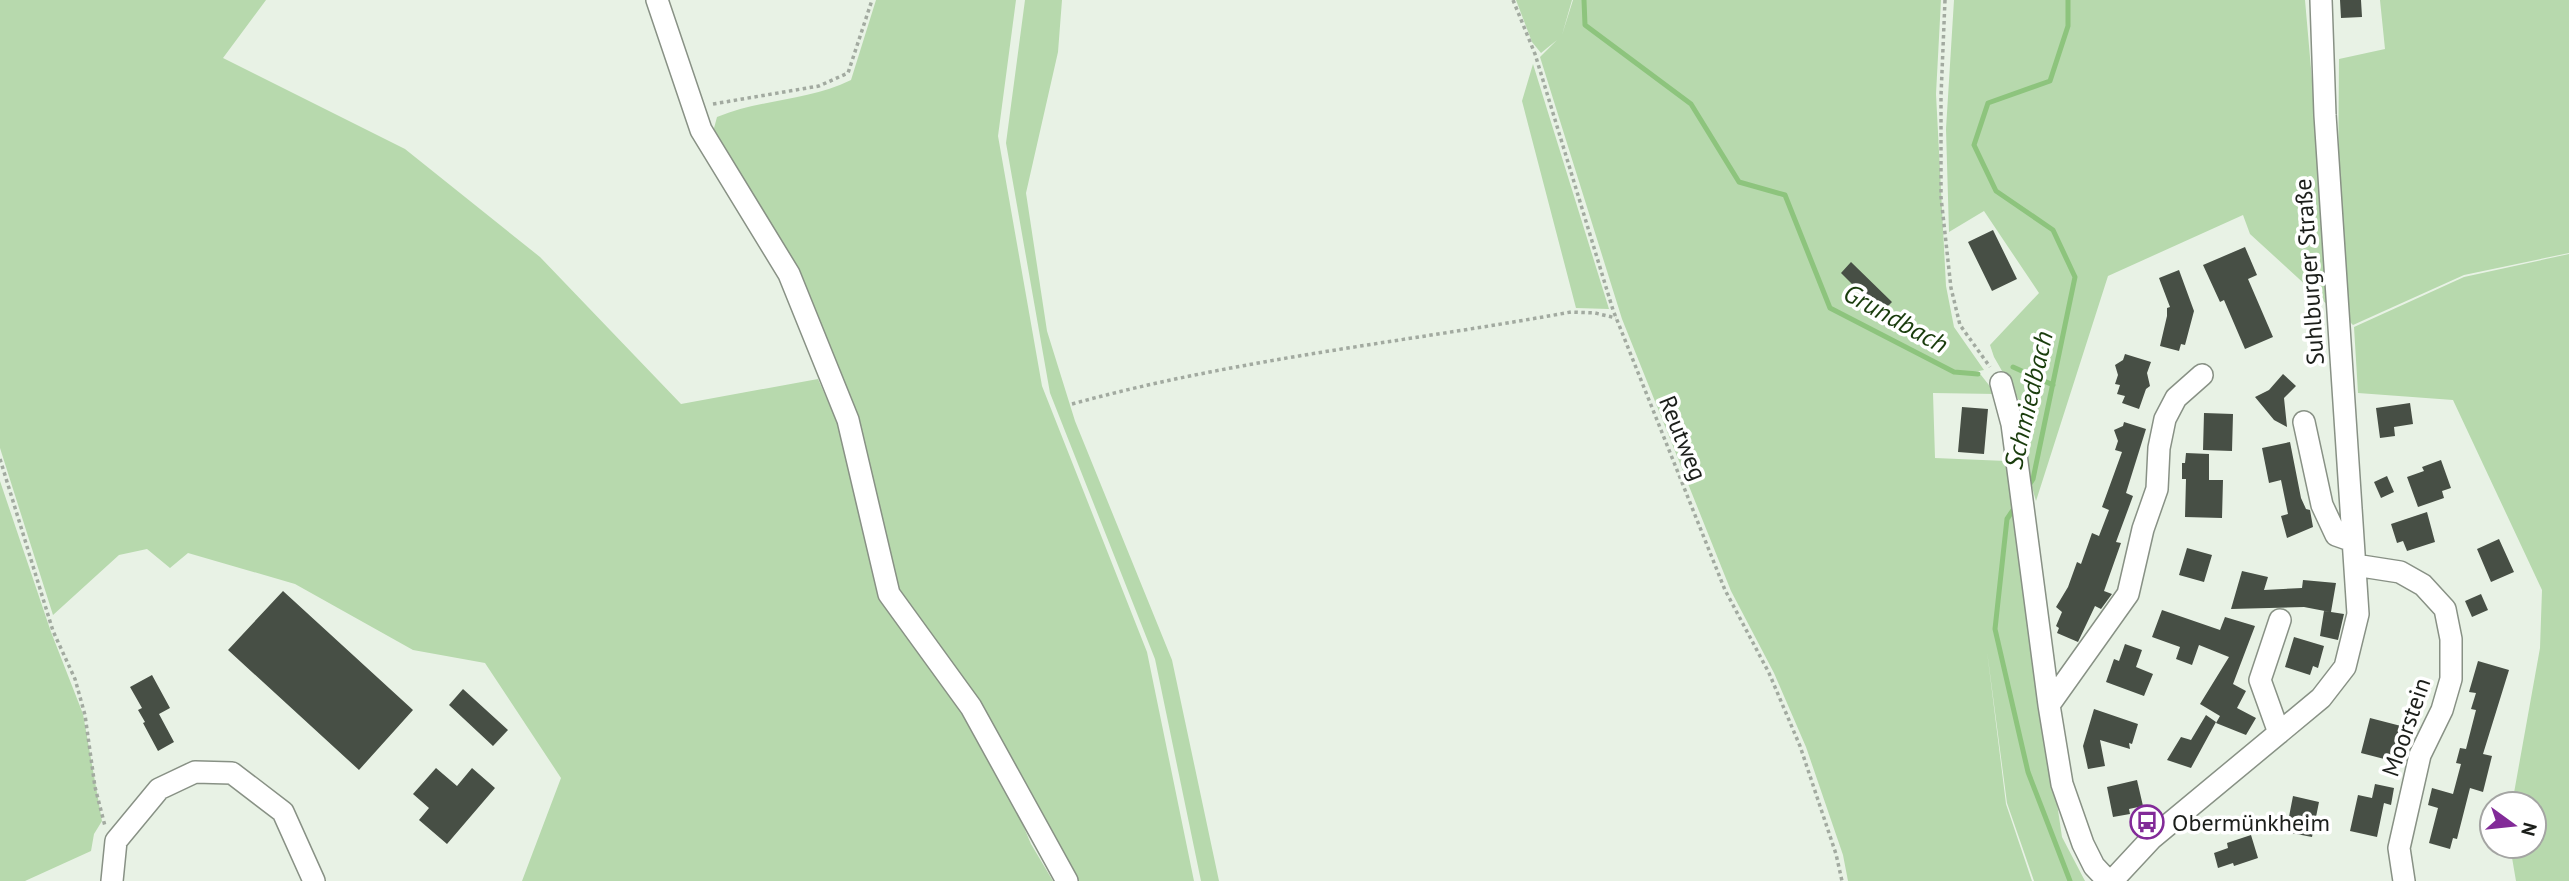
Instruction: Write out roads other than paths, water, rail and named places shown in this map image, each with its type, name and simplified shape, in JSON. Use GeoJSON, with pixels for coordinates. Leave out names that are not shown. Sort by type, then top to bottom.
{"type":"FeatureCollection","features":[{"type":"Feature","properties":{"kind":"street"},"geometry":{"type":"LineString","coordinates":[[657,0],[701,130],[789,274],[848,420],[889,594],[971,707],[1067,881]]}},
{"type":"Feature","properties":{"kind":"street","name":"Suhlburger Straße"},"geometry":{"type":"LineString","coordinates":[[2110,881],[2151,839],[2321,698],[2345,667],[2358,614],[2325,115],[2321,0]]}},
{"type":"Feature","properties":{"kind":"street"},"geometry":{"type":"LineString","coordinates":[[2049,705],[2128,594],[2143,529],[2157,489],[2158,447],[2165,419],[2176,398],[2202,375]]}},
{"type":"Feature","properties":{"kind":"street"},"geometry":{"type":"LineString","coordinates":[[2001,383],[2012,424],[2062,784],[2082,844],[2094,866],[2110,881]]}},
{"type":"Feature","properties":{"kind":"street"},"geometry":{"type":"LineString","coordinates":[[2304,422],[2322,505],[2336,535],[2353,541]]}},
{"type":"Feature","properties":{"kind":"street","name":"Moorstein"},"geometry":{"type":"LineString","coordinates":[[2355,565],[2400,572],[2423,585],[2445,609],[2451,639],[2451,679],[2442,710],[2420,755],[2399,848],[2404,881]]}},
{"type":"Feature","properties":{"kind":"street"},"geometry":{"type":"LineString","coordinates":[[2279,733],[2260,680],[2280,620]]}},
{"type":"Feature","properties":{"kind":"street"},"geometry":{"type":"LineString","coordinates":[[112,881],[116,841],[159,789],[195,772],[232,773],[283,812],[314,881]]}},
{"type":"Feature","properties":{"kind":"waterway","name":"Grundbach"},"geometry":{"type":"LineString","coordinates":[[1584,0],[1585,25],[1691,104],[1739,182],[1785,195],[1830,308],[1954,372],[1978,374]]}},
{"type":"Feature","properties":{"kind":"waterway","name":"Schmiedbach"},"geometry":{"type":"LineString","coordinates":[[2028,487],[2033,479],[2075,277],[2053,230],[1996,191],[1974,145],[1988,103],[2050,81],[2068,26],[2068,0]]}},
{"type":"Feature","properties":{"kind":"waterway","name":"Grundbach"},"geometry":{"type":"LineString","coordinates":[[2013,367],[2053,385]]}},
{"type":"Feature","properties":{"kind":"waterway","name":"Schmiedbach"},"geometry":{"type":"LineString","coordinates":[[2015,507],[2007,519],[1995,629],[2028,772],[2070,881]]}},
{"type":"Feature","properties":{"kind":"place","name":"Obermünkheim"},"geometry":{"type":"Point","coordinates":[2147,822]}}]}
